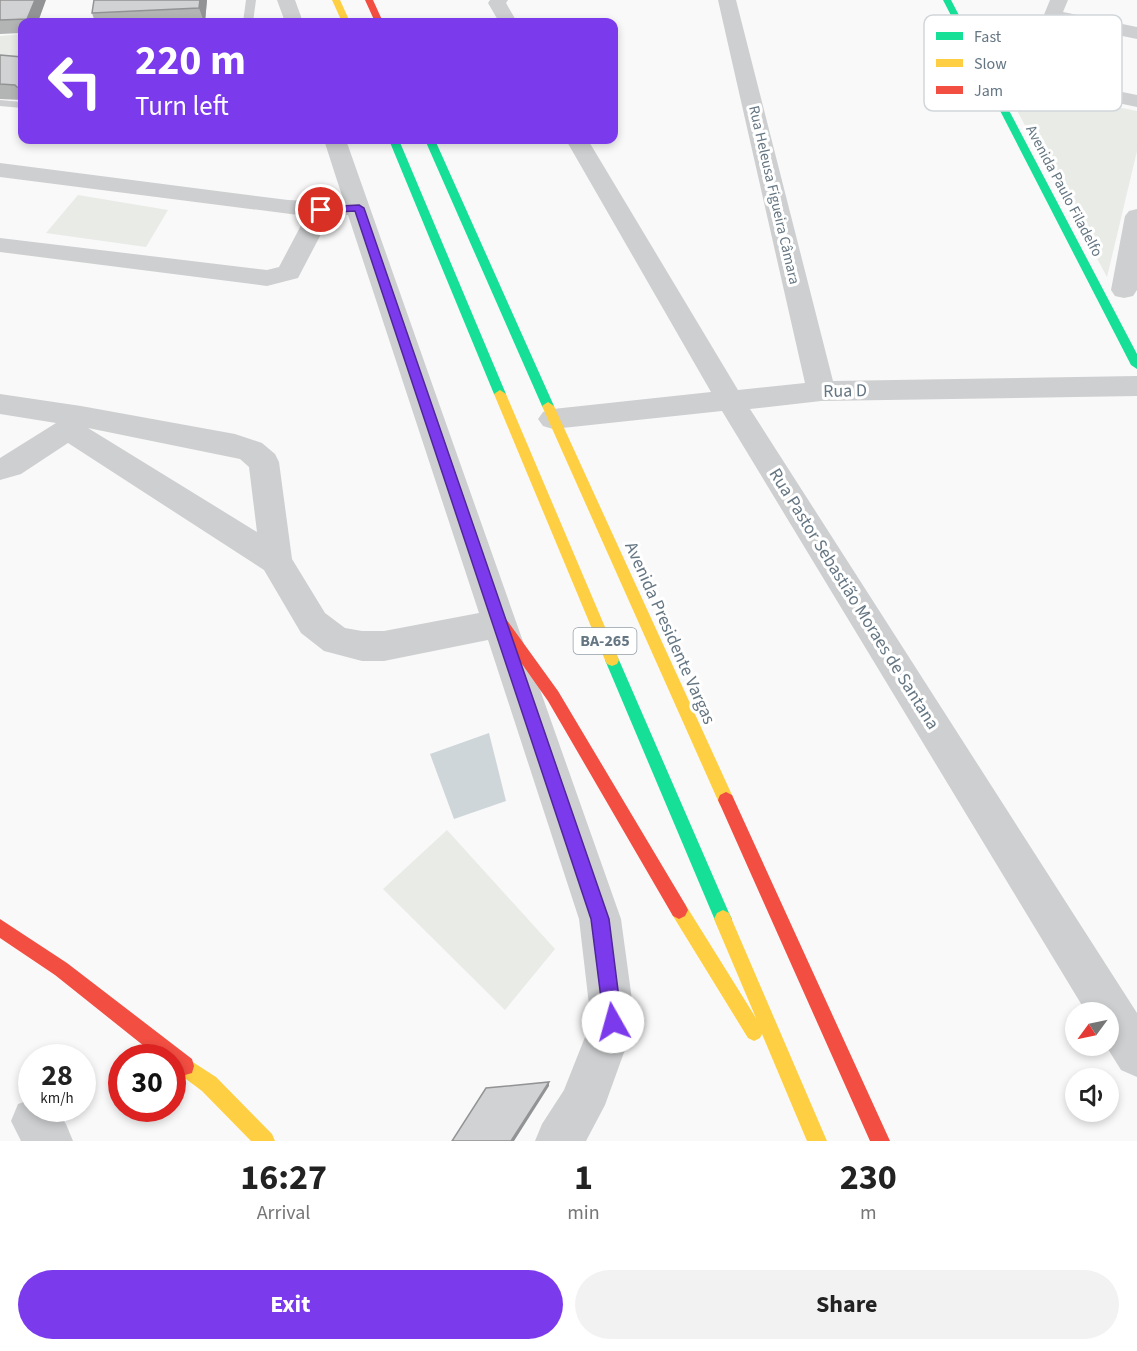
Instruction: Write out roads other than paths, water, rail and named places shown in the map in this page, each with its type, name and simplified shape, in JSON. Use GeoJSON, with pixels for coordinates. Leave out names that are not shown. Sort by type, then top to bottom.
{"type":"FeatureCollection","features":[{"type":"Feature","properties":{"kind":"main road"},"geometry":{"type":"LineString","coordinates":[[336,0],[344,18]]}},
{"type":"Feature","properties":{"kind":"main road"},"geometry":{"type":"LineString","coordinates":[[369,0],[377,18]]}},
{"type":"Feature","properties":{"kind":"main road","name":"Avenida Paulo Filadelfo"},"geometry":{"type":"LineString","coordinates":[[946,0],[954,15]]}},
{"type":"Feature","properties":{"kind":"main road","name":"Avenida Paulo Filadelfo"},"geometry":{"type":"LineString","coordinates":[[1003,111],[1136,359]]}},
{"type":"Feature","properties":{"kind":"main road","name":"BA-265"},"geometry":{"type":"LineString","coordinates":[[396,144],[476,339],[818,1141]]}},
{"type":"Feature","properties":{"kind":"main road","name":"Avenida Presidente Vargas"},"geometry":{"type":"LineString","coordinates":[[432,144],[880,1141]]}},
{"type":"Feature","properties":{"kind":"main road"},"geometry":{"type":"LineString","coordinates":[[501,623],[553,696],[697,941],[808,1119]]}},
{"type":"Feature","properties":{"kind":"main road"},"geometry":{"type":"LineString","coordinates":[[2,933],[61,969],[209,1084],[265,1141]]}},
{"type":"Feature","properties":{"kind":"street"},"geometry":{"type":"LineString","coordinates":[[286,0],[293,18]]}},
{"type":"Feature","properties":{"kind":"street","name":"Rua Heleusa Figueira Câmara"},"geometry":{"type":"LineString","coordinates":[[728,0],[820,390]]}},
{"type":"Feature","properties":{"kind":"street"},"geometry":{"type":"LineString","coordinates":[[498,2],[506,18]]}},
{"type":"Feature","properties":{"kind":"street"},"geometry":{"type":"LineString","coordinates":[[1056,8],[1079,15]]}},
{"type":"Feature","properties":{"kind":"street"},"geometry":{"type":"LineString","coordinates":[[1122,28],[1137,33]]}},
{"type":"Feature","properties":{"kind":"street"},"geometry":{"type":"LineString","coordinates":[[1122,98],[1137,101]]}},
{"type":"Feature","properties":{"kind":"street"},"geometry":{"type":"LineString","coordinates":[[336,144],[600,919],[613,1022],[582,1105],[559,1141]]}},
{"type":"Feature","properties":{"kind":"street","name":"Rua Pastor Sebastião Moraes de Santana"},"geometry":{"type":"LineString","coordinates":[[579,144],[730,400],[1137,1054]]}},
{"type":"Feature","properties":{"kind":"street"},"geometry":{"type":"LineString","coordinates":[[0,170],[321,210],[359,208]]}},
{"type":"Feature","properties":{"kind":"street"},"geometry":{"type":"LineString","coordinates":[[0,245],[267,278],[289,272],[321,210]]}},
{"type":"Feature","properties":{"kind":"street"},"geometry":{"type":"LineString","coordinates":[[1093,281],[1131,291],[1137,216]]}},
{"type":"Feature","properties":{"kind":"street","name":"Rua D"},"geometry":{"type":"LineString","coordinates":[[554,419],[820,390],[1137,386]]}},
{"type":"Feature","properties":{"kind":"street"},"geometry":{"type":"LineString","coordinates":[[0,404],[75,422],[235,445],[250,451],[264,462],[276,561],[313,623],[336,641],[362,646],[384,646],[501,623]]}},
{"type":"Feature","properties":{"kind":"street"},"geometry":{"type":"LineString","coordinates":[[75,422],[276,561]]}},
{"type":"Feature","properties":{"kind":"street"},"geometry":{"type":"LineString","coordinates":[[0,469],[10,466],[75,422]]}},
{"type":"Feature","properties":{"kind":"lane"},"geometry":{"type":"LineString","coordinates":[[249,18],[251,0]]}},
{"type":"Feature","properties":{"kind":"lane"},"geometry":{"type":"LineString","coordinates":[[0,103],[18,105]]}}]}
